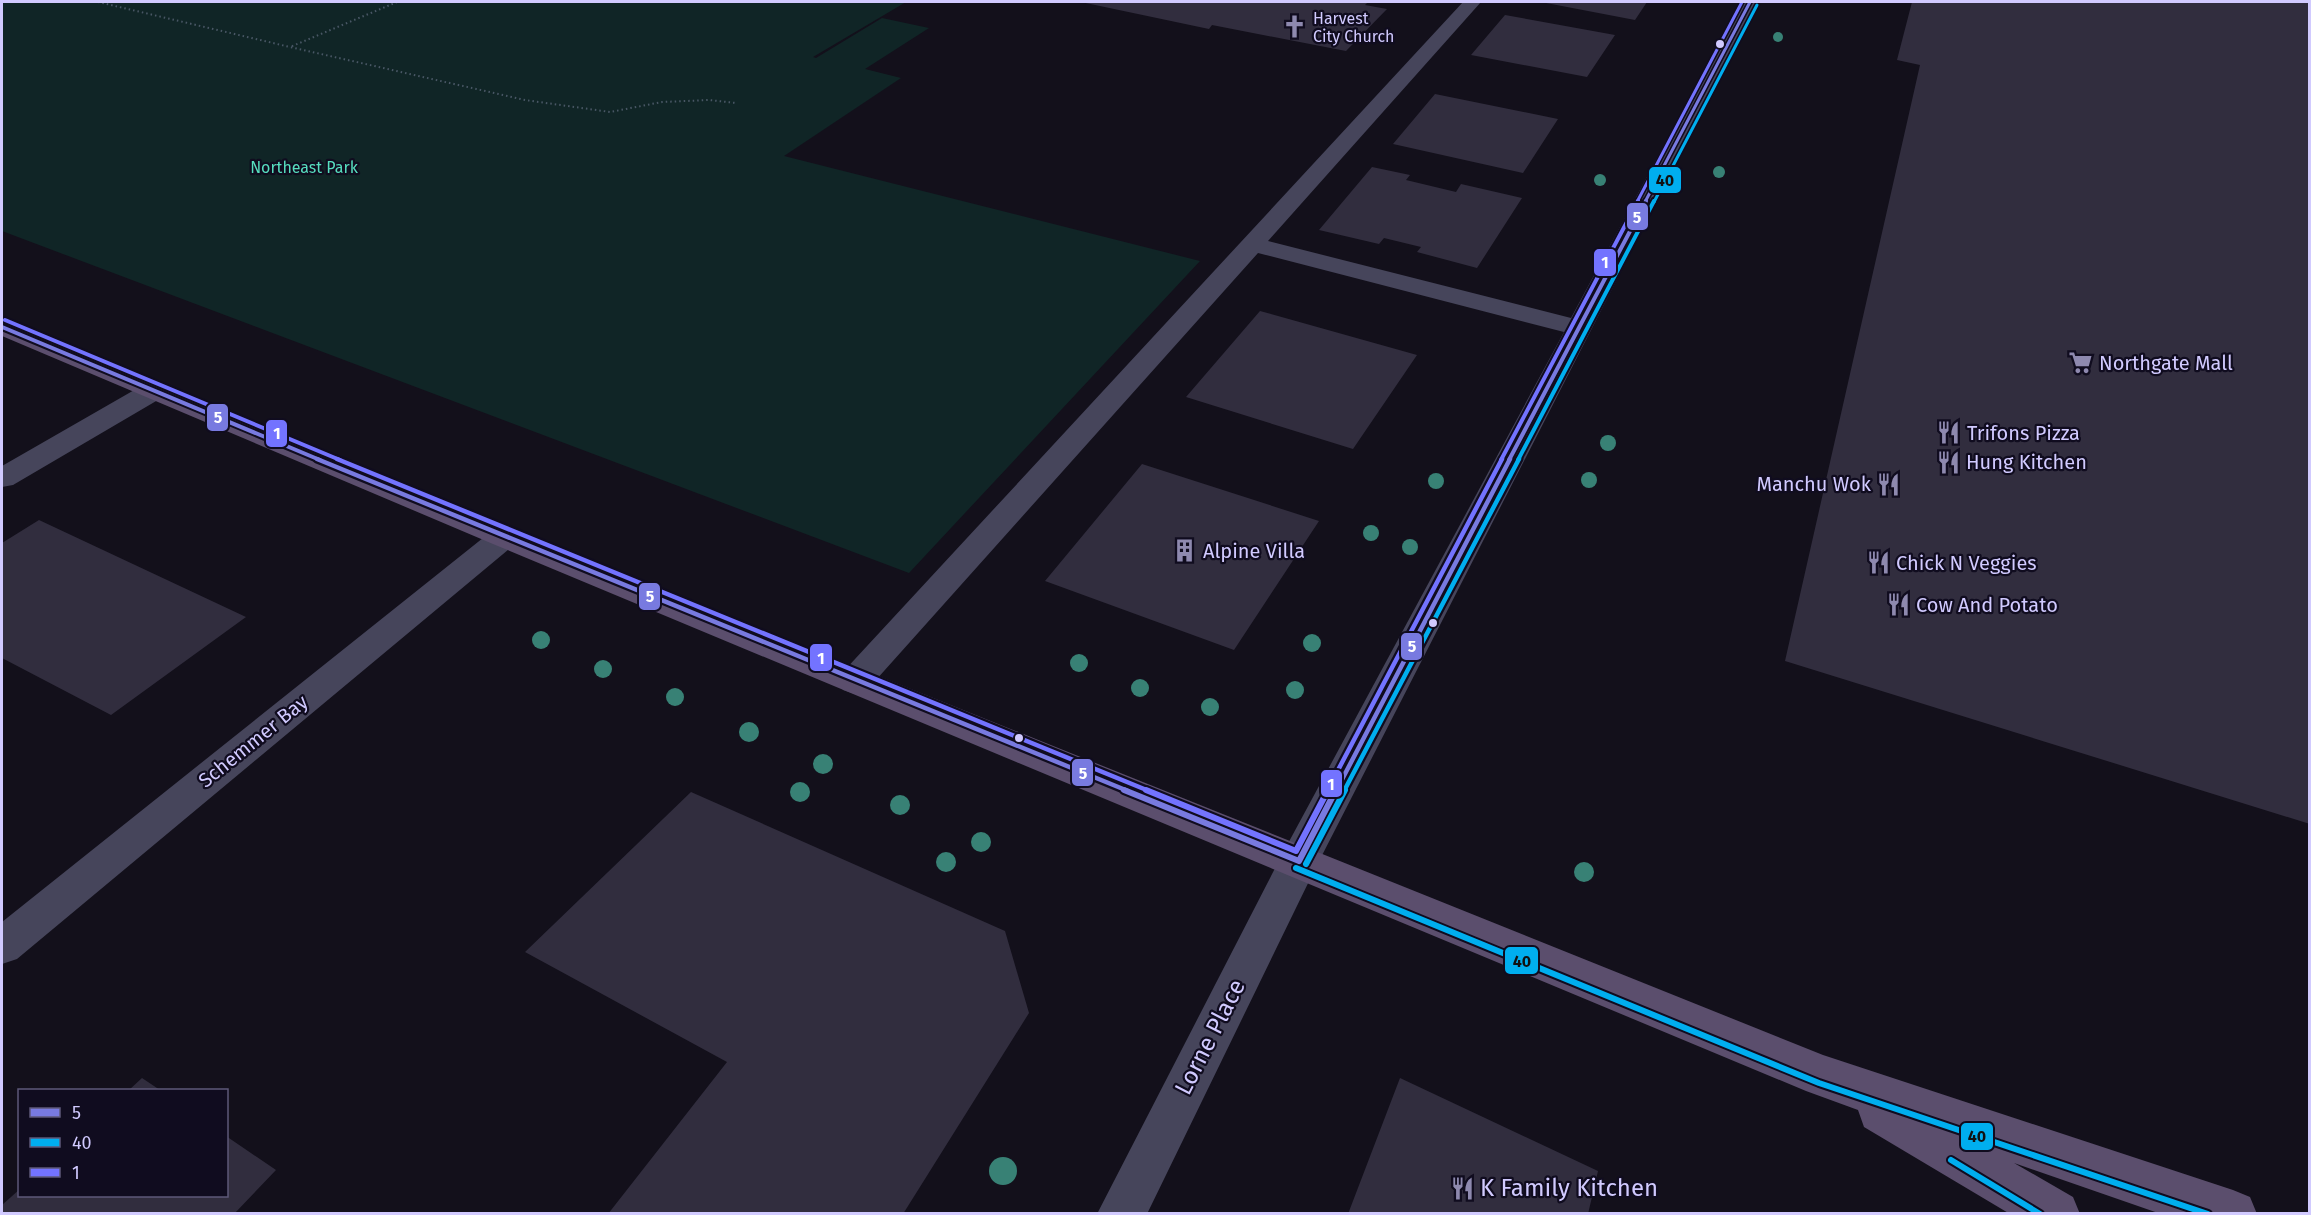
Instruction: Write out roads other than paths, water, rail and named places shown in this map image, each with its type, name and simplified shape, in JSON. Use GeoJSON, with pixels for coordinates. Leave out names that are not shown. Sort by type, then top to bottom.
{"type":"FeatureCollection","features":[{"type":"Feature","properties":{"kind":"main road"},"geometry":{"type":"LineString","coordinates":[[2,327],[504,537],[1822,1076],[2233,1214]]}},
{"type":"Feature","properties":{"kind":"main road"},"geometry":{"type":"LineString","coordinates":[[1822,1076],[2056,1214]]}},
{"type":"Feature","properties":{"kind":"street"},"geometry":{"type":"LineString","coordinates":[[855,681],[1472,2]]}},
{"type":"Feature","properties":{"kind":"street","name":"Lorne Place"},"geometry":{"type":"LineString","coordinates":[[1122,1214],[1299,861],[1750,2]]}},
{"type":"Feature","properties":{"kind":"street"},"geometry":{"type":"LineString","coordinates":[[1251,244],[1580,328]]}},
{"type":"Feature","properties":{"kind":"street"},"geometry":{"type":"LineString","coordinates":[[2,478],[153,391]]}},
{"type":"Feature","properties":{"kind":"street","name":"Schemmer Bay"},"geometry":{"type":"LineString","coordinates":[[2,946],[504,537]]}},
{"type":"Feature","properties":{"kind":"place","name":"Harvest City Church"},"geometry":{"type":"Point","coordinates":[1295,27]}},
{"type":"Feature","properties":{"kind":"place","name":"Northgate Mall"},"geometry":{"type":"Point","coordinates":[2081,363]}},
{"type":"Feature","properties":{"kind":"place","name":"Trifons Pizza"},"geometry":{"type":"Point","coordinates":[1949,433]}},
{"type":"Feature","properties":{"kind":"place","name":"Hung Kitchen"},"geometry":{"type":"Point","coordinates":[1948,462]}},
{"type":"Feature","properties":{"kind":"place","name":"Manchu Wok"},"geometry":{"type":"Point","coordinates":[1889,484]}},
{"type":"Feature","properties":{"kind":"place","name":"Alpine Villa"},"geometry":{"type":"Point","coordinates":[1185,551]}},
{"type":"Feature","properties":{"kind":"place","name":"Chick N Veggies"},"geometry":{"type":"Point","coordinates":[1878,563]}},
{"type":"Feature","properties":{"kind":"place","name":"Cow And Potato"},"geometry":{"type":"Point","coordinates":[1898,605]}},
{"type":"Feature","properties":{"kind":"place","name":"K Family Kitchen"},"geometry":{"type":"Point","coordinates":[1462,1188]}},
{"type":"Feature","properties":{"kind":"park label","name":"Northeast Park"},"geometry":{"type":"Point","coordinates":[304,167]}}]}
